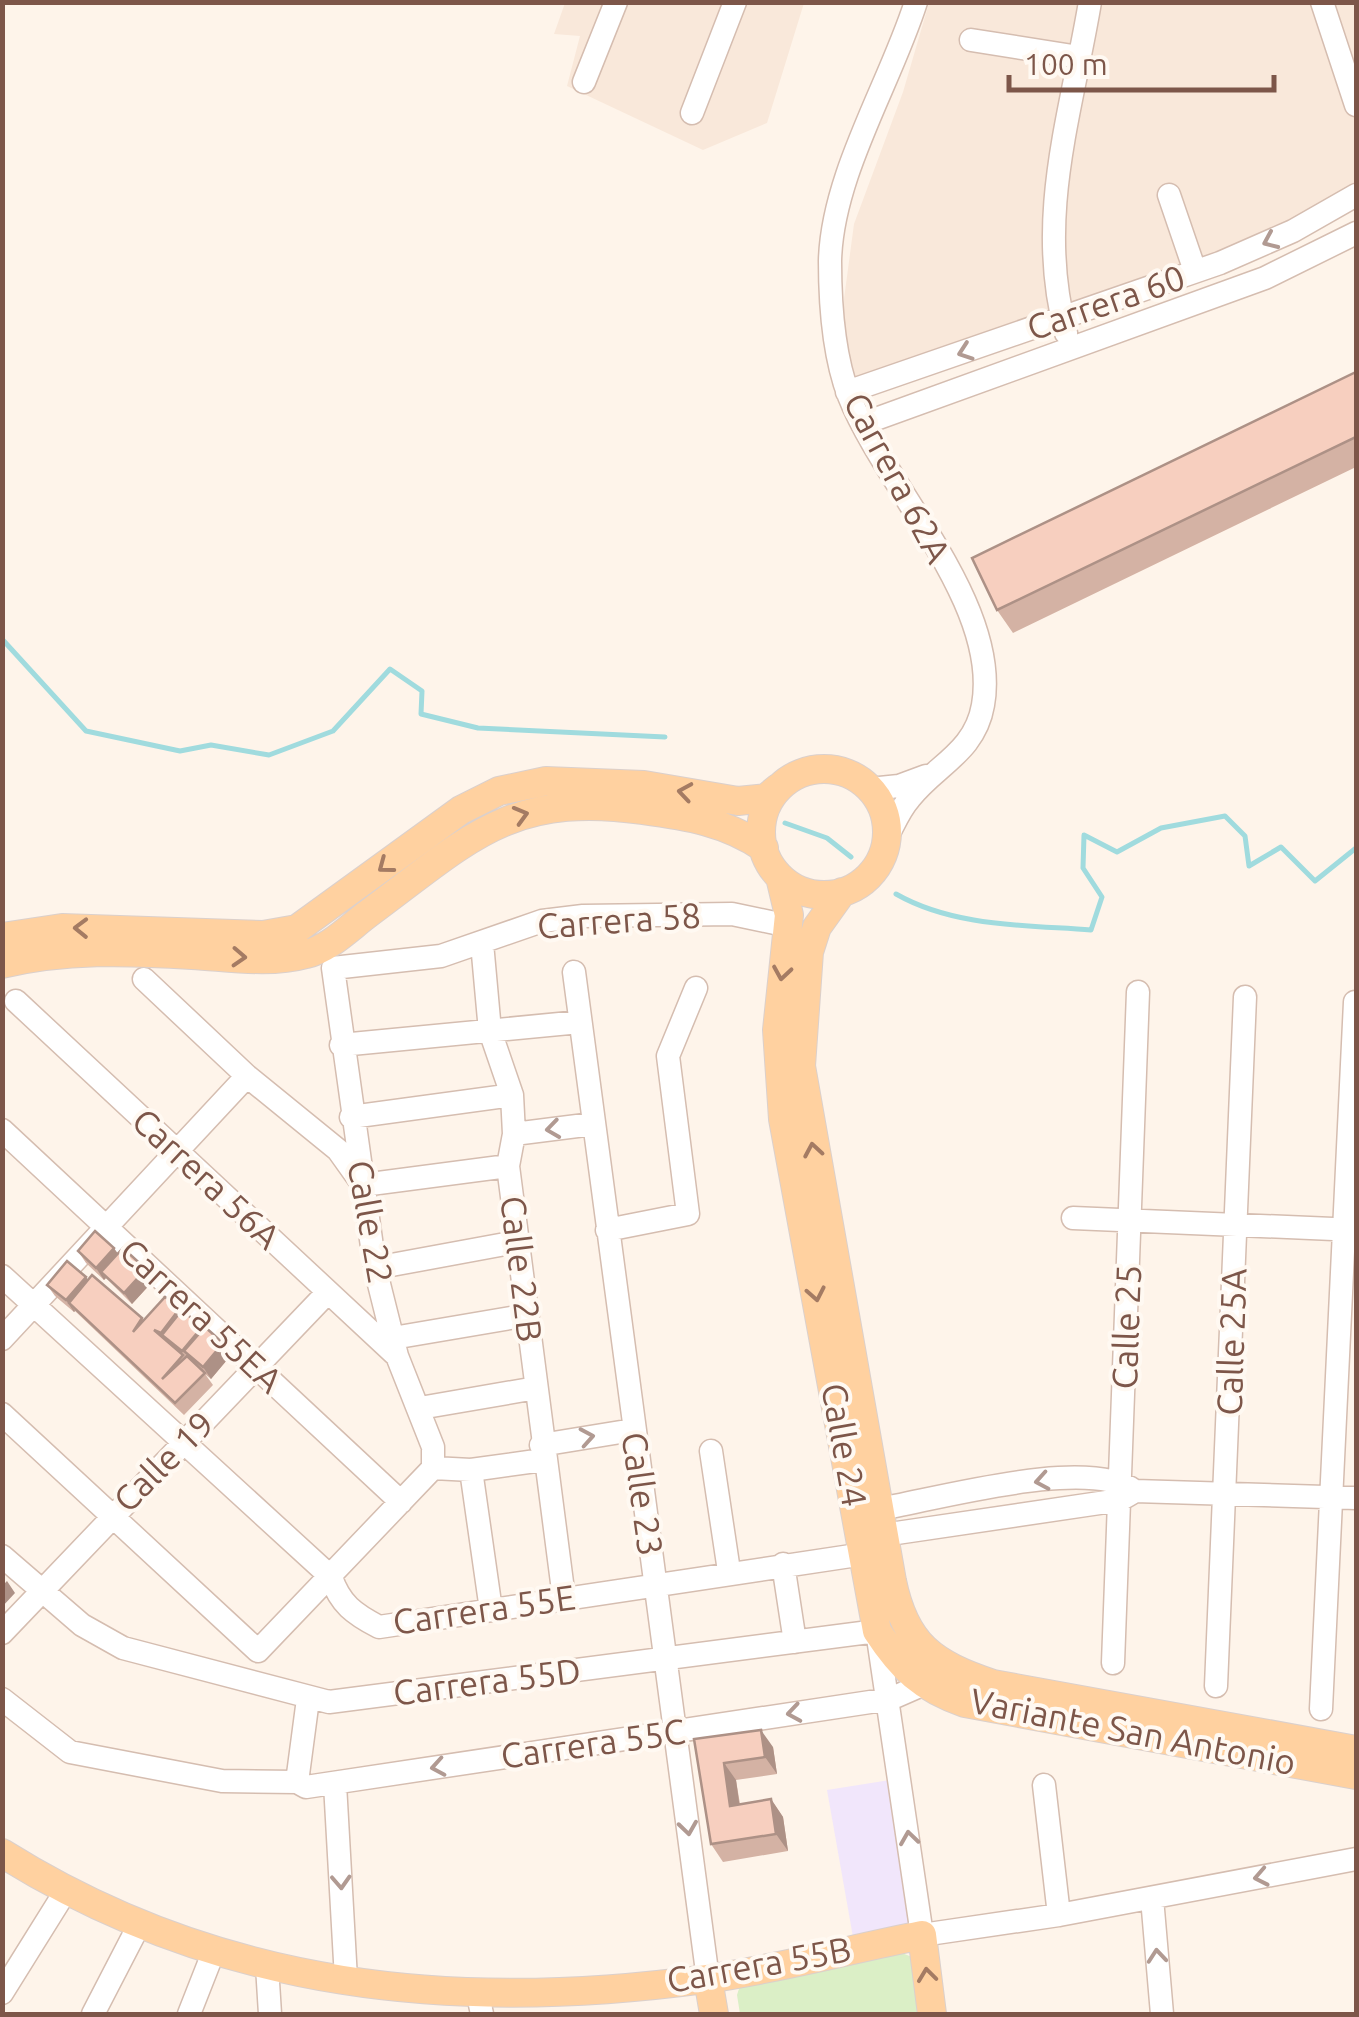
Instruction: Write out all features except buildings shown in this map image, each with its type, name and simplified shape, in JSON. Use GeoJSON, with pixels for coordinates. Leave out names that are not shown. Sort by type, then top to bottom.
{"type":"FeatureCollection","features":[{"type":"Feature","properties":{"kind":"main road"},"geometry":{"type":"LineString","coordinates":[[2,937],[62,928],[210,934],[296,929],[462,810],[499,791],[546,781],[644,786],[738,801],[766,798],[778,788],[799,774],[824,768],[849,774],[870,788],[884,811],[887,838],[878,866],[868,878],[842,892],[809,893],[780,877],[764,848],[763,816],[778,788]]}},
{"type":"Feature","properties":{"kind":"main road"},"geometry":{"type":"LineString","coordinates":[[2,964],[104,950],[261,958],[310,954],[450,852],[498,822],[589,802],[696,818],[740,832],[764,848]]}},
{"type":"Feature","properties":{"kind":"main road","name":"Calle 24"},"geometry":{"type":"LineString","coordinates":[[780,877],[788,926],[777,1030],[783,1119],[875,1532]]}},
{"type":"Feature","properties":{"kind":"main road","name":"Calle 24"},"geometry":{"type":"LineString","coordinates":[[842,892],[817,927],[809,952],[801,1066],[891,1627]]}},
{"type":"Feature","properties":{"kind":"main road","name":"Variante San Antonio"},"geometry":{"type":"LineString","coordinates":[[891,1627],[905,1671],[922,1684],[965,1703],[1356,1774]]}},
{"type":"Feature","properties":{"kind":"main road","name":"Variante San Antonio"},"geometry":{"type":"LineString","coordinates":[[891,1627],[954,1672],[993,1684],[1356,1750]]}},
{"type":"Feature","properties":{"kind":"main road","name":"Carrera 55B"},"geometry":{"type":"LineString","coordinates":[[2,1853],[65,1892],[138,1927],[212,1953],[480,2005],[708,1978],[922,1934]]}},
{"type":"Feature","properties":{"kind":"main road","name":"Calle 24"},"geometry":{"type":"LineString","coordinates":[[922,1934],[932,2014]]}},
{"type":"Feature","properties":{"kind":"main road","name":"Calle 23"},"geometry":{"type":"LineString","coordinates":[[708,1978],[714,2014]]}},
{"type":"Feature","properties":{"kind":"street"},"geometry":{"type":"LineString","coordinates":[[584,82],[616,2]]}},
{"type":"Feature","properties":{"kind":"street"},"geometry":{"type":"LineString","coordinates":[[692,113],[735,2]]}},
{"type":"Feature","properties":{"kind":"street","name":"Carrera 62A"},"geometry":{"type":"LineString","coordinates":[[887,838],[911,796],[968,746],[979,724],[985,686],[979,646],[959,592],[847,392],[832,296],[835,215],[916,2]]}},
{"type":"Feature","properties":{"kind":"street"},"geometry":{"type":"LineString","coordinates":[[1070,346],[1062,318],[1050,225],[1090,2]]}},
{"type":"Feature","properties":{"kind":"street"},"geometry":{"type":"LineString","coordinates":[[1322,2],[1356,106]]}},
{"type":"Feature","properties":{"kind":"street"},"geometry":{"type":"LineString","coordinates":[[971,40],[1078,58]]}},
{"type":"Feature","properties":{"kind":"street"},"geometry":{"type":"LineString","coordinates":[[1169,195],[1195,272]]}},
{"type":"Feature","properties":{"kind":"street","name":"Carrera 60"},"geometry":{"type":"LineString","coordinates":[[847,392],[1195,272],[1293,230],[1356,195]]}},
{"type":"Feature","properties":{"kind":"street","name":"Carrera 60"},"geometry":{"type":"LineString","coordinates":[[862,424],[1266,278],[1356,233]]}},
{"type":"Feature","properties":{"kind":"street","name":"Carrera 62A"},"geometry":{"type":"LineString","coordinates":[[870,788],[899,786],[943,768]]}},
{"type":"Feature","properties":{"kind":"street","name":"Carrera 58"},"geometry":{"type":"LineString","coordinates":[[333,968],[441,956],[542,921],[583,916],[732,914],[788,926]]}},
{"type":"Feature","properties":{"kind":"street","name":"Calle 22B"},"geometry":{"type":"LineString","coordinates":[[482,942],[490,1031],[512,1095],[514,1134],[508,1166],[542,1453],[564,1598]]}},
{"type":"Feature","properties":{"kind":"street","name":"Calle 22"},"geometry":{"type":"LineString","coordinates":[[333,968],[375,1268],[395,1347],[433,1447],[433,1468]]}},
{"type":"Feature","properties":{"kind":"street","name":"Calle 23"},"geometry":{"type":"LineString","coordinates":[[574,972],[708,1978]]}},
{"type":"Feature","properties":{"kind":"street"},"geometry":{"type":"LineString","coordinates":[[144,979],[247,1076],[338,1150],[363,1186],[508,1166]]}},
{"type":"Feature","properties":{"kind":"street"},"geometry":{"type":"LineString","coordinates":[[606,1230],[688,1214],[668,1056],[696,988]]}},
{"type":"Feature","properties":{"kind":"street","name":"Calle 25"},"geometry":{"type":"LineString","coordinates":[[1113,1663],[1125,1490],[1138,992]]}},
{"type":"Feature","properties":{"kind":"street","name":"Calle 25A"},"geometry":{"type":"LineString","coordinates":[[1216,1686],[1246,996]]}},
{"type":"Feature","properties":{"kind":"street","name":"Carrera 56A"},"geometry":{"type":"LineString","coordinates":[[16,1000],[328,1292],[395,1347]]}},
{"type":"Feature","properties":{"kind":"street"},"geometry":{"type":"LineString","coordinates":[[1321,1709],[1350,1230],[1355,1002]]}},
{"type":"Feature","properties":{"kind":"street"},"geometry":{"type":"LineString","coordinates":[[341,1045],[580,1022]]}},
{"type":"Feature","properties":{"kind":"street"},"geometry":{"type":"LineString","coordinates":[[2,1338],[247,1076]]}},
{"type":"Feature","properties":{"kind":"street"},"geometry":{"type":"LineString","coordinates":[[351,1117],[512,1095]]}},
{"type":"Feature","properties":{"kind":"street"},"geometry":{"type":"LineString","coordinates":[[514,1134],[592,1124]]}},
{"type":"Feature","properties":{"kind":"street","name":"Carrera 55EA"},"geometry":{"type":"LineString","coordinates":[[2,1130],[401,1502]]}},
{"type":"Feature","properties":{"kind":"street"},"geometry":{"type":"LineString","coordinates":[[1073,1218],[1350,1230]]}},
{"type":"Feature","properties":{"kind":"street"},"geometry":{"type":"LineString","coordinates":[[375,1268],[516,1242]]}},
{"type":"Feature","properties":{"kind":"street","name":"Carrera 55E"},"geometry":{"type":"LineString","coordinates":[[2,1276],[331,1577],[337,1596],[353,1614],[379,1627],[783,1564],[875,1532],[1125,1490],[1356,1498]]}},
{"type":"Feature","properties":{"kind":"street","name":"Calle 19"},"geometry":{"type":"LineString","coordinates":[[2,1633],[328,1292]]}},
{"type":"Feature","properties":{"kind":"street"},"geometry":{"type":"LineString","coordinates":[[395,1347],[528,1315]]}},
{"type":"Feature","properties":{"kind":"street"},"geometry":{"type":"LineString","coordinates":[[420,1408],[536,1388]]}},
{"type":"Feature","properties":{"kind":"street"},"geometry":{"type":"LineString","coordinates":[[2,1414],[258,1651],[433,1468],[471,1470],[633,1430]]}},
{"type":"Feature","properties":{"kind":"street"},"geometry":{"type":"LineString","coordinates":[[711,1451],[729,1571]]}},
{"type":"Feature","properties":{"kind":"street"},"geometry":{"type":"LineString","coordinates":[[471,1470],[491,1610]]}},
{"type":"Feature","properties":{"kind":"street","name":"Carrera 55D"},"geometry":{"type":"LineString","coordinates":[[2,1556],[40,1592],[104,1639],[329,1702],[891,1627]]}},
{"type":"Feature","properties":{"kind":"street"},"geometry":{"type":"LineString","coordinates":[[783,1564],[796,1642]]}},
{"type":"Feature","properties":{"kind":"street","name":"Calle 24"},"geometry":{"type":"LineString","coordinates":[[891,1627],[890,1698],[922,1934]]}},
{"type":"Feature","properties":{"kind":"street","name":"Carrera 55C"},"geometry":{"type":"LineString","coordinates":[[2,1699],[70,1752],[222,1781],[297,1782],[306,1787],[890,1698],[922,1684]]}},
{"type":"Feature","properties":{"kind":"street"},"geometry":{"type":"LineString","coordinates":[[297,1782],[308,1699]]}},
{"type":"Feature","properties":{"kind":"street"},"geometry":{"type":"LineString","coordinates":[[336,1784],[346,1979]]}},
{"type":"Feature","properties":{"kind":"street"},"geometry":{"type":"LineString","coordinates":[[1044,1784],[1059,1914]]}},
{"type":"Feature","properties":{"kind":"street","name":"Carrera 55B"},"geometry":{"type":"LineString","coordinates":[[922,1934],[1059,1914],[1356,1860]]}},
{"type":"Feature","properties":{"kind":"street"},"geometry":{"type":"LineString","coordinates":[[2,1993],[65,1892]]}},
{"type":"Feature","properties":{"kind":"street"},"geometry":{"type":"LineString","coordinates":[[1152,1898],[1162,2014]]}},
{"type":"Feature","properties":{"kind":"street"},"geometry":{"type":"LineString","coordinates":[[93,2014],[138,1927]]}},
{"type":"Feature","properties":{"kind":"street"},"geometry":{"type":"LineString","coordinates":[[189,2014],[212,1953]]}},
{"type":"Feature","properties":{"kind":"street"},"geometry":{"type":"LineString","coordinates":[[266,1966],[270,2014]]}},
{"type":"Feature","properties":{"kind":"shaded area"},"geometry":{"type":"Polygon","coordinates":[[[565,3],[804,3],[767,123],[703,150],[567,86],[580,36],[554,34],[565,3]]]}},
{"type":"Feature","properties":{"kind":"shaded area"},"geometry":{"type":"Polygon","coordinates":[[[929,3],[1356,3],[1356,183],[1277,228],[1210,258],[863,385],[846,379],[840,329],[854,224],[903,92],[929,3]]]}},
{"type":"Feature","properties":{"kind":"shaded area"},"geometry":{"type":"Polygon","coordinates":[[[890,1780],[913,1926],[853,1937],[827,1790],[890,1780]]]}},
{"type":"Feature","properties":{"kind":"green space"},"geometry":{"type":"Polygon","coordinates":[[[894,1950],[920,1960],[926,2014],[740,2014],[737,1995],[741,1982],[894,1950]]]}},
{"type":"Feature","properties":{"kind":"waterway"},"geometry":{"type":"LineString","coordinates":[[2,639],[86,731],[180,751],[211,745],[269,755],[333,731],[390,669],[422,691],[421,714],[478,728],[665,737]]}},
{"type":"Feature","properties":{"kind":"waterway"},"geometry":{"type":"LineString","coordinates":[[896,894],[966,919],[1091,930],[1102,897],[1083,868],[1084,835],[1117,852],[1161,828],[1225,816],[1245,836],[1249,866],[1281,847],[1315,881],[1356,848]]}},
{"type":"Feature","properties":{"kind":"waterway"},"geometry":{"type":"LineString","coordinates":[[785,823],[827,838],[851,857]]}}]}
